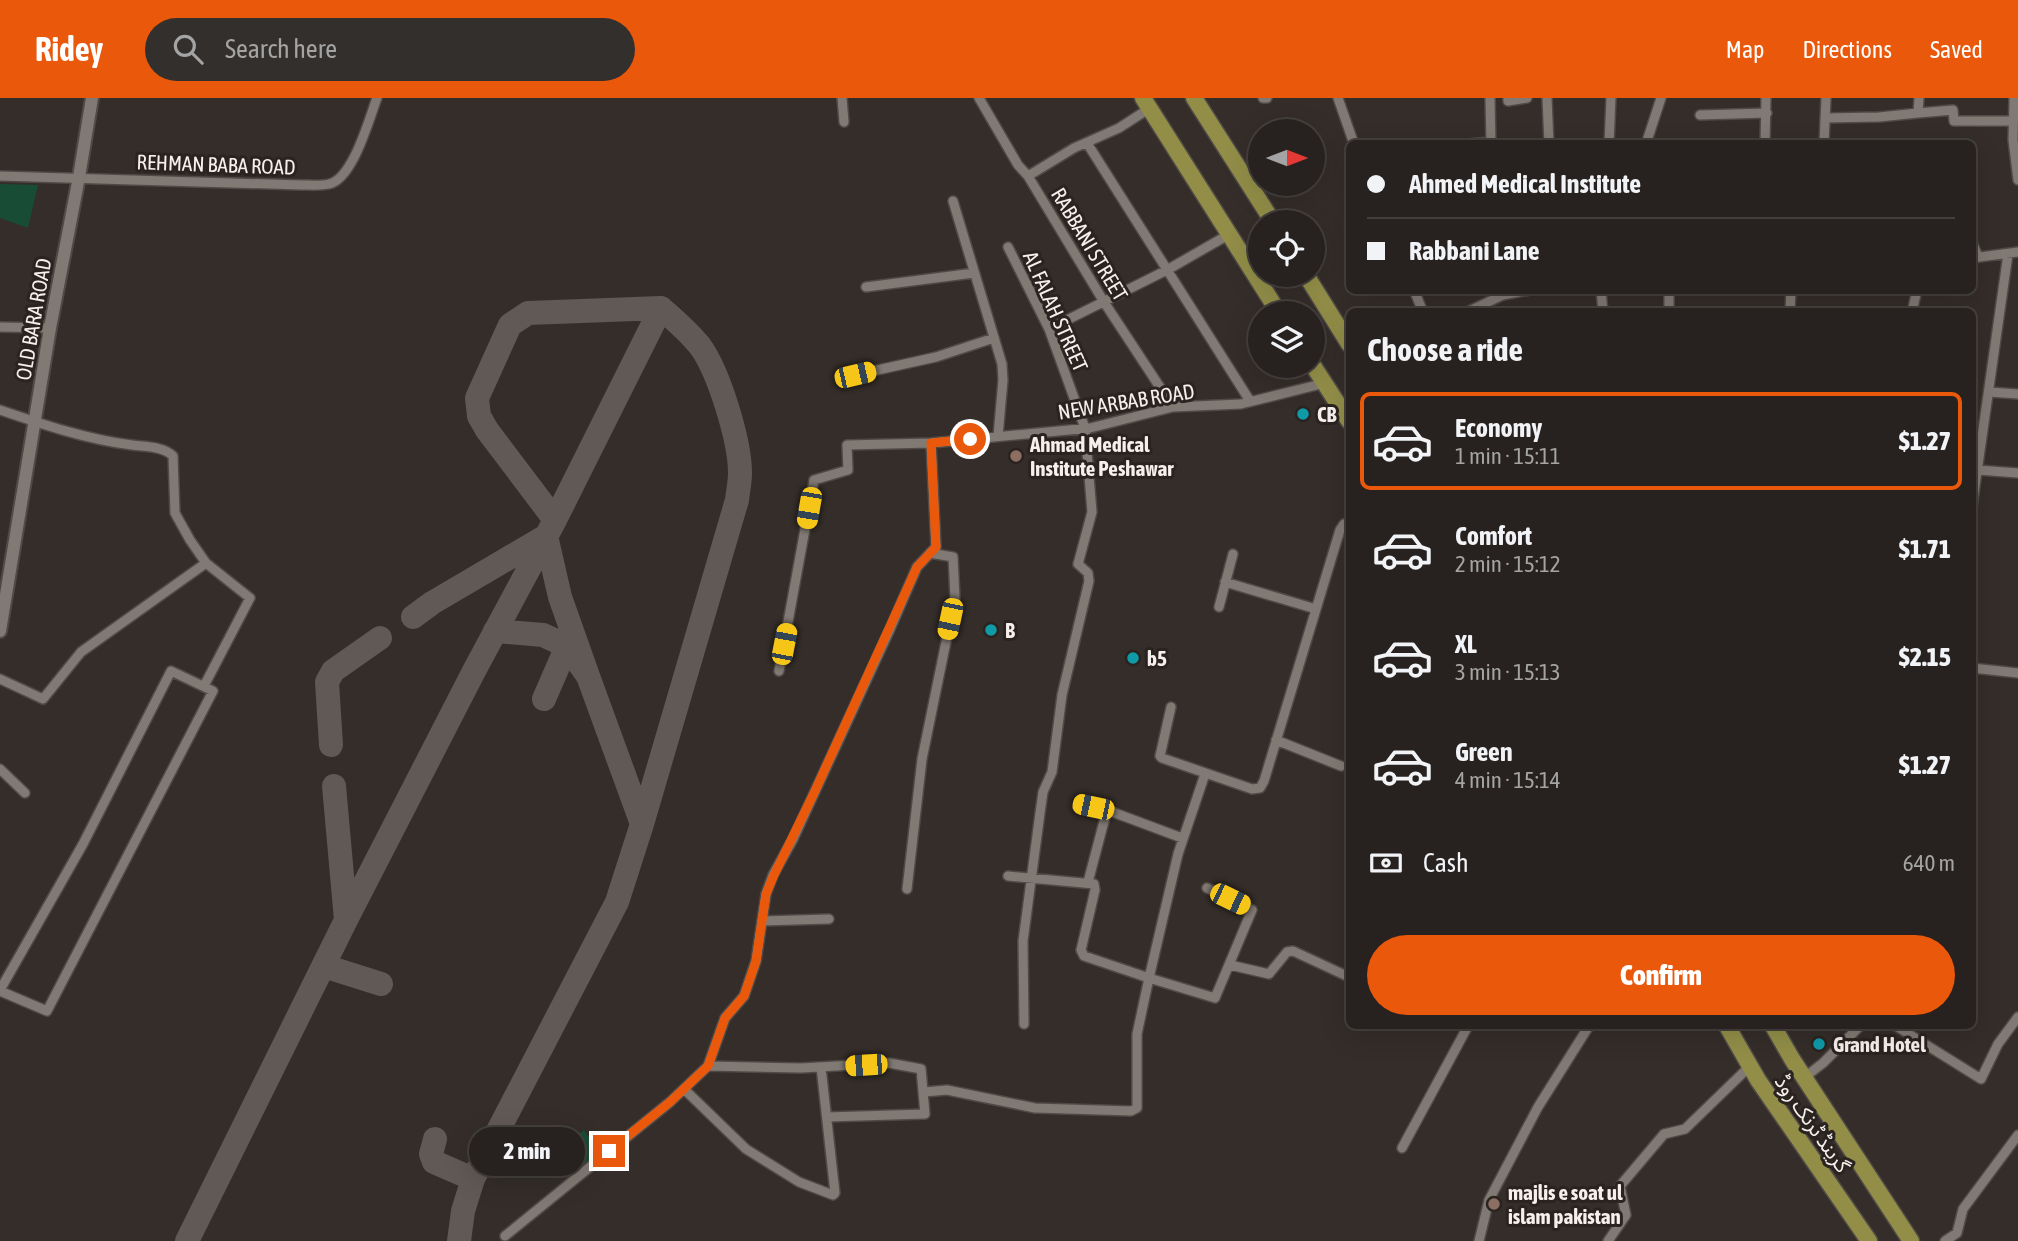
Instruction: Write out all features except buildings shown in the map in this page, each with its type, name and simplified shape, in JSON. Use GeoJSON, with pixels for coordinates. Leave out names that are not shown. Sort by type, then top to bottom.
{"type":"FeatureCollection","features":[{"type":"Feature","properties":{"kind":"highway"},"geometry":{"type":"LineString","coordinates":[[1194,98],[1265,210]]}},
{"type":"Feature","properties":{"kind":"highway"},"geometry":{"type":"LineString","coordinates":[[1147,103],[1271,301]]}},
{"type":"Feature","properties":{"kind":"highway"},"geometry":{"type":"LineString","coordinates":[[1313,287],[1346,339]]}},
{"type":"Feature","properties":{"kind":"highway"},"geometry":{"type":"LineString","coordinates":[[1322,378],[1346,416]]}},
{"type":"Feature","properties":{"kind":"highway","name":"گرینڈ ٹرنک روڈ"},"geometry":{"type":"LineString","coordinates":[[1729,1029],[1750,1066],[1869,1241]]}},
{"type":"Feature","properties":{"kind":"highway","name":"گرینڈ ٹرنک روڈ"},"geometry":{"type":"LineString","coordinates":[[1775,1029],[1911,1241]]}},
{"type":"Feature","properties":{"kind":"street","name":"OLD BARA ROAD"},"geometry":{"type":"LineString","coordinates":[[0,631],[50,328],[92,98]]}},
{"type":"Feature","properties":{"kind":"street","name":"REHMAN BABA ROAD"},"geometry":{"type":"LineString","coordinates":[[0,176],[332,184],[352,163],[377,98]]}},
{"type":"Feature","properties":{"kind":"street"},"geometry":{"type":"LineString","coordinates":[[842,98],[844,122]]}},
{"type":"Feature","properties":{"kind":"street","name":"RABBANI STREET"},"geometry":{"type":"LineString","coordinates":[[979,98],[1018,165],[1028,176],[1104,302],[1172,407]]}},
{"type":"Feature","properties":{"kind":"street"},"geometry":{"type":"LineString","coordinates":[[1338,98],[1353,140]]}},
{"type":"Feature","properties":{"kind":"street"},"geometry":{"type":"LineString","coordinates":[[1490,98],[1491,140]]}},
{"type":"Feature","properties":{"kind":"street"},"geometry":{"type":"LineString","coordinates":[[1508,98],[1508,101],[1527,98]]}},
{"type":"Feature","properties":{"kind":"street"},"geometry":{"type":"LineString","coordinates":[[1547,98],[1549,140]]}},
{"type":"Feature","properties":{"kind":"street"},"geometry":{"type":"LineString","coordinates":[[1609,140],[1611,98]]}},
{"type":"Feature","properties":{"kind":"street"},"geometry":{"type":"LineString","coordinates":[[1647,140],[1661,98]]}},
{"type":"Feature","properties":{"kind":"street"},"geometry":{"type":"LineString","coordinates":[[1765,140],[1766,98]]}},
{"type":"Feature","properties":{"kind":"street"},"geometry":{"type":"LineString","coordinates":[[1824,140],[1826,98]]}},
{"type":"Feature","properties":{"kind":"street"},"geometry":{"type":"LineString","coordinates":[[1918,113],[1919,98]]}},
{"type":"Feature","properties":{"kind":"street"},"geometry":{"type":"LineString","coordinates":[[2014,98],[2013,121],[2018,180]]}},
{"type":"Feature","properties":{"kind":"street"},"geometry":{"type":"LineString","coordinates":[[1028,176],[1119,128],[1147,103]]}},
{"type":"Feature","properties":{"kind":"street"},"geometry":{"type":"LineString","coordinates":[[1825,118],[1879,117],[1954,110],[1954,121],[2013,121]]}},
{"type":"Feature","properties":{"kind":"street"},"geometry":{"type":"LineString","coordinates":[[1700,115],[1767,113]]}},
{"type":"Feature","properties":{"kind":"street"},"geometry":{"type":"LineString","coordinates":[[1087,143],[1250,401]]}},
{"type":"Feature","properties":{"kind":"street"},"geometry":{"type":"LineString","coordinates":[[953,201],[1002,364],[998,436]]}},
{"type":"Feature","properties":{"kind":"street"},"geometry":{"type":"LineString","coordinates":[[1049,330],[1167,270],[1228,235]]}},
{"type":"Feature","properties":{"kind":"street","name":"AL FALAH STREET"},"geometry":{"type":"LineString","coordinates":[[1008,247],[1049,330],[1085,428],[1092,512],[1078,564],[1088,573],[1090,581],[1062,695],[1052,772],[1042,792],[1032,877]]}},
{"type":"Feature","properties":{"kind":"street"},"geometry":{"type":"LineString","coordinates":[[1976,258],[2013,253],[1976,482]]}},
{"type":"Feature","properties":{"kind":"street"},"geometry":{"type":"LineString","coordinates":[[866,287],[974,273]]}},
{"type":"Feature","properties":{"kind":"street"},"geometry":{"type":"LineString","coordinates":[[1475,308],[1508,294]]}},
{"type":"Feature","properties":{"kind":"street"},"geometry":{"type":"LineString","coordinates":[[0,327],[50,328]]}},
{"type":"Feature","properties":{"kind":"street"},"geometry":{"type":"LineString","coordinates":[[855,375],[936,356],[994,338]]}},
{"type":"Feature","properties":{"kind":"street","name":"NEW ARBAB ROAD"},"geometry":{"type":"LineString","coordinates":[[779,671],[814,480],[848,470],[847,445],[931,443],[1085,428],[1172,407],[1241,404],[1325,383]]}},
{"type":"Feature","properties":{"kind":"street"},"geometry":{"type":"LineString","coordinates":[[1989,392],[2018,394]]}},
{"type":"Feature","properties":{"kind":"street"},"geometry":{"type":"LineString","coordinates":[[0,410],[34,422],[125,444],[167,450],[173,456],[176,513],[190,540],[206,563],[250,598],[204,686]]}},
{"type":"Feature","properties":{"kind":"street"},"geometry":{"type":"LineString","coordinates":[[505,1236],[684,1089],[708,1066],[725,1018],[744,996],[756,961],[766,894],[774,875],[917,567],[936,547],[931,443]]}},
{"type":"Feature","properties":{"kind":"street"},"geometry":{"type":"LineString","coordinates":[[1978,470],[2018,473]]}},
{"type":"Feature","properties":{"kind":"street"},"geometry":{"type":"LineString","coordinates":[[1171,707],[1161,757],[1252,789],[1260,788],[1340,530],[1346,524]]}},
{"type":"Feature","properties":{"kind":"street"},"geometry":{"type":"LineString","coordinates":[[907,889],[922,759],[955,598],[953,556],[930,553]]}},
{"type":"Feature","properties":{"kind":"street"},"geometry":{"type":"LineString","coordinates":[[1219,607],[1233,554]]}},
{"type":"Feature","properties":{"kind":"street"},"geometry":{"type":"LineString","coordinates":[[0,679],[43,699],[81,652],[206,563]]}},
{"type":"Feature","properties":{"kind":"street"},"geometry":{"type":"LineString","coordinates":[[1225,582],[1316,609]]}},
{"type":"Feature","properties":{"kind":"street"},"geometry":{"type":"LineString","coordinates":[[1976,668],[2018,673]]}},
{"type":"Feature","properties":{"kind":"street"},"geometry":{"type":"LineString","coordinates":[[171,671],[213,691],[47,1011],[0,991],[83,844],[171,671]]}},
{"type":"Feature","properties":{"kind":"street"},"geometry":{"type":"LineString","coordinates":[[1276,740],[1341,766]]}},
{"type":"Feature","properties":{"kind":"street"},"geometry":{"type":"LineString","coordinates":[[0,769],[26,793]]}},
{"type":"Feature","properties":{"kind":"street"},"geometry":{"type":"LineString","coordinates":[[924,1092],[947,1090],[1035,1108],[1133,1111],[1138,1104],[1137,1034],[1182,838],[1205,774]]}},
{"type":"Feature","properties":{"kind":"street"},"geometry":{"type":"LineString","coordinates":[[1079,804],[1107,810],[1182,838]]}},
{"type":"Feature","properties":{"kind":"street"},"geometry":{"type":"LineString","coordinates":[[1088,882],[1107,810]]}},
{"type":"Feature","properties":{"kind":"street"},"geometry":{"type":"LineString","coordinates":[[1008,876],[1094,884],[1095,890],[1081,950],[1084,956],[1215,998],[1252,910],[1207,888]]}},
{"type":"Feature","properties":{"kind":"street"},"geometry":{"type":"LineString","coordinates":[[1024,1024],[1023,941],[1032,877]]}},
{"type":"Feature","properties":{"kind":"street"},"geometry":{"type":"LineString","coordinates":[[762,921],[829,919]]}},
{"type":"Feature","properties":{"kind":"street"},"geometry":{"type":"LineString","coordinates":[[1230,965],[1269,974],[1290,950],[1346,976]]}},
{"type":"Feature","properties":{"kind":"street"},"geometry":{"type":"LineString","coordinates":[[1901,1029],[1981,1079],[1998,1044],[2018,1017]]}},
{"type":"Feature","properties":{"kind":"street"},"geometry":{"type":"LineString","coordinates":[[1402,1148],[1466,1029]]}},
{"type":"Feature","properties":{"kind":"street"},"geometry":{"type":"LineString","coordinates":[[1479,1241],[1489,1199],[1538,1107],[1586,1029]]}},
{"type":"Feature","properties":{"kind":"street"},"geometry":{"type":"LineString","coordinates":[[1805,1077],[1857,1029]]}},
{"type":"Feature","properties":{"kind":"street"},"geometry":{"type":"LineString","coordinates":[[708,1066],[821,1067],[889,1063],[920,1068],[925,1114],[827,1117]]}},
{"type":"Feature","properties":{"kind":"street"},"geometry":{"type":"LineString","coordinates":[[1608,1241],[1626,1215],[1620,1186],[1664,1134],[1685,1129],[1750,1066]]}},
{"type":"Feature","properties":{"kind":"street"},"geometry":{"type":"LineString","coordinates":[[684,1089],[746,1149],[799,1182],[833,1195],[835,1193],[821,1067]]}},
{"type":"Feature","properties":{"kind":"street"},"geometry":{"type":"LineString","coordinates":[[1945,1241],[1957,1233],[1963,1209],[2018,1135]]}},
{"type":"Feature","properties":{"kind":"green space"},"geometry":{"type":"Polygon","coordinates":[[[0,184],[38,185],[28,228],[0,218],[0,184]]]}},
{"type":"Feature","properties":{"kind":"green space"},"geometry":{"type":"Polygon","coordinates":[[[584,1130],[600,1154],[587,1167],[568,1143],[584,1130]]]}},
{"type":"Feature","properties":{"kind":"taxiway"},"geometry":{"type":"LineString","coordinates":[[187,1241],[346,920],[555,520],[661,308]]}},
{"type":"Feature","properties":{"kind":"taxiway"},"geometry":{"type":"LineString","coordinates":[[459,1241],[463,1211],[473,1179],[617,902],[737,500],[739,459],[721,389],[700,346],[661,308],[528,313],[510,325],[477,398],[479,416],[555,520]]}},
{"type":"Feature","properties":{"kind":"taxiway"},"geometry":{"type":"LineString","coordinates":[[413,617],[546,536],[560,597],[588,676]]}},
{"type":"Feature","properties":{"kind":"taxiway"},"geometry":{"type":"LineString","coordinates":[[495,631],[543,635],[567,646],[588,676],[642,824]]}},
{"type":"Feature","properties":{"kind":"taxiway"},"geometry":{"type":"LineString","coordinates":[[331,745],[327,682],[333,671],[380,638]]}},
{"type":"Feature","properties":{"kind":"taxiway"},"geometry":{"type":"LineString","coordinates":[[544,699],[567,646]]}},
{"type":"Feature","properties":{"kind":"taxiway"},"geometry":{"type":"LineString","coordinates":[[334,786],[346,920]]}},
{"type":"Feature","properties":{"kind":"taxiway"},"geometry":{"type":"LineString","coordinates":[[324,966],[381,984]]}},
{"type":"Feature","properties":{"kind":"taxiway"},"geometry":{"type":"LineString","coordinates":[[435,1139],[431,1154],[434,1162],[473,1179]]}},
{"type":"Feature","properties":{"kind":"place","name":"CB"},"geometry":{"type":"Point","coordinates":[1303,414]}},
{"type":"Feature","properties":{"kind":"place","name":"Ahmad Medical Institute Peshawar"},"geometry":{"type":"Point","coordinates":[1016,456]}},
{"type":"Feature","properties":{"kind":"place","name":"B"},"geometry":{"type":"Point","coordinates":[991,630]}},
{"type":"Feature","properties":{"kind":"place","name":"b5"},"geometry":{"type":"Point","coordinates":[1133,658]}},
{"type":"Feature","properties":{"kind":"place","name":"Grand Hotel"},"geometry":{"type":"Point","coordinates":[1819,1044]}},
{"type":"Feature","properties":{"kind":"place","name":"majlis e soat ul islam pakistan"},"geometry":{"type":"Point","coordinates":[1494,1204]}},
{"type":"Feature","properties":{"kind":"route"},"geometry":{"type":"LineString","coordinates":[[609,1151],[670,1102],[708,1066],[725,1018],[744,996],[756,961],[766,894],[774,875],[917,567],[936,547],[931,443],[970,439]]}}]}
